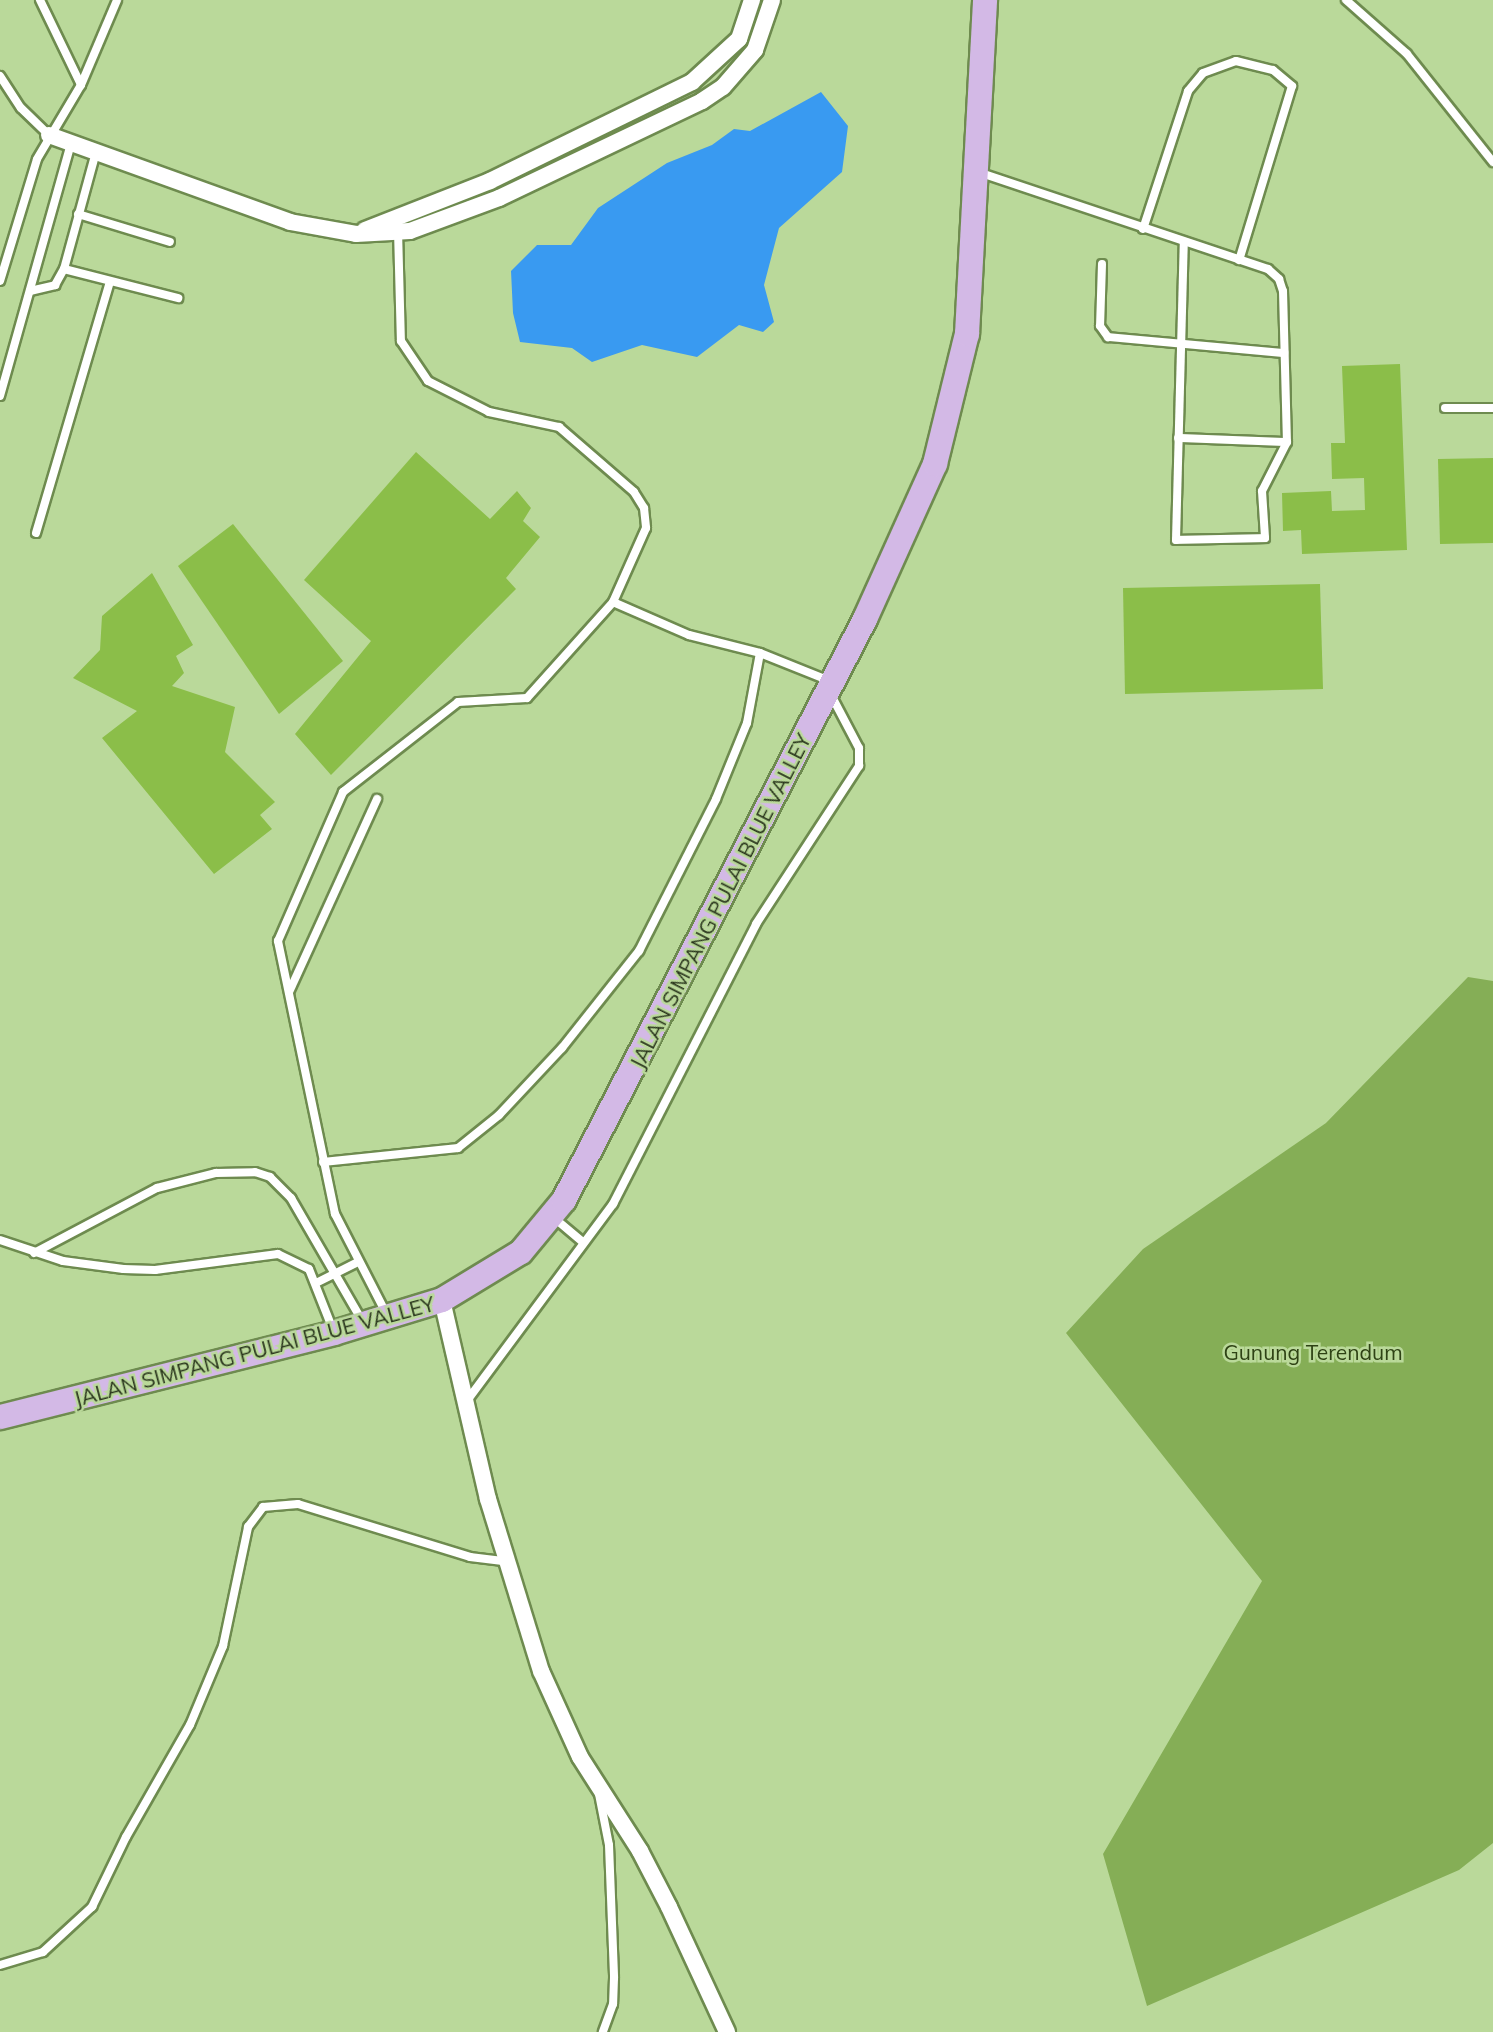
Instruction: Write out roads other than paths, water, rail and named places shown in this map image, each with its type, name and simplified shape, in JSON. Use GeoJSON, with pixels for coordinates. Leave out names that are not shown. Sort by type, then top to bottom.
{"type":"FeatureCollection","features":[{"type":"Feature","properties":{"kind":"main road","name":"JALAN SIMPANG PULAI BLUE VALLEY"},"geometry":{"type":"LineString","coordinates":[[0,1417],[334,1333],[442,1300],[496,1271],[553,1216],[584,1166],[831,686],[919,505],[949,421],[967,334],[978,172],[985,0]]}},
{"type":"Feature","properties":{"kind":"street"},"geometry":{"type":"LineString","coordinates":[[398,225],[692,82],[739,39],[752,0]]}},
{"type":"Feature","properties":{"kind":"street"},"geometry":{"type":"LineString","coordinates":[[49,135],[290,222],[356,234],[398,225],[433,225],[499,198],[702,101],[723,87],[755,50],[772,0]]}},
{"type":"Feature","properties":{"kind":"street"},"geometry":{"type":"LineString","coordinates":[[739,39],[755,50]]}},
{"type":"Feature","properties":{"kind":"street"},"geometry":{"type":"LineString","coordinates":[[442,1300],[505,1562],[541,1671],[598,1788],[640,1851],[727,2032]]}},
{"type":"Feature","properties":{"kind":"lane"},"geometry":{"type":"LineString","coordinates":[[40,0],[81,85]]}},
{"type":"Feature","properties":{"kind":"lane"},"geometry":{"type":"LineString","coordinates":[[0,281],[27,186],[49,135],[81,85],[117,0]]}},
{"type":"Feature","properties":{"kind":"lane"},"geometry":{"type":"LineString","coordinates":[[1346,0],[1437,87],[1493,162]]}},
{"type":"Feature","properties":{"kind":"lane"},"geometry":{"type":"LineString","coordinates":[[1143,229],[1188,91],[1203,73],[1236,61],[1273,70],[1292,86],[1239,260]]}},
{"type":"Feature","properties":{"kind":"lane"},"geometry":{"type":"LineString","coordinates":[[0,76],[21,108],[49,135]]}},
{"type":"Feature","properties":{"kind":"lane"},"geometry":{"type":"LineString","coordinates":[[1,392],[71,143]]}},
{"type":"Feature","properties":{"kind":"lane"},"geometry":{"type":"LineString","coordinates":[[30,291],[55,285],[64,269],[96,152]]}},
{"type":"Feature","properties":{"kind":"lane"},"geometry":{"type":"LineString","coordinates":[[978,172],[1268,269],[1279,279],[1283,291],[1287,442],[1262,491],[1265,538],[1176,540],[1184,242]]}},
{"type":"Feature","properties":{"kind":"lane"},"geometry":{"type":"LineString","coordinates":[[78,214],[170,242]]}},
{"type":"Feature","properties":{"kind":"lane"},"geometry":{"type":"LineString","coordinates":[[389,1318],[335,1214],[278,941],[281,925],[351,781],[458,702],[527,698],[613,602],[646,528],[644,508],[634,492],[559,427],[489,412],[428,381],[401,341],[398,225]]}},
{"type":"Feature","properties":{"kind":"lane"},"geometry":{"type":"LineString","coordinates":[[1102,264],[1100,326],[1108,337],[1284,353]]}},
{"type":"Feature","properties":{"kind":"lane"},"geometry":{"type":"LineString","coordinates":[[64,269],[177,298]]}},
{"type":"Feature","properties":{"kind":"lane"},"geometry":{"type":"LineString","coordinates":[[36,533],[110,282]]}},
{"type":"Feature","properties":{"kind":"lane"},"geometry":{"type":"LineString","coordinates":[[1446,408],[1493,408]]}},
{"type":"Feature","properties":{"kind":"lane"},"geometry":{"type":"LineString","coordinates":[[1178,438],[1287,442]]}},
{"type":"Feature","properties":{"kind":"lane"},"geometry":{"type":"LineString","coordinates":[[466,1403],[536,1313],[583,1242],[613,1204],[756,924],[859,766],[859,747],[831,686],[760,653],[689,635],[613,602]]}},
{"type":"Feature","properties":{"kind":"lane"},"geometry":{"type":"LineString","coordinates":[[323,1162],[458,1148],[499,1115],[562,1048],[639,951],[710,811],[747,723],[760,653]]}},
{"type":"Feature","properties":{"kind":"lane"},"geometry":{"type":"LineString","coordinates":[[290,990],[377,799]]}},
{"type":"Feature","properties":{"kind":"lane"},"geometry":{"type":"LineString","coordinates":[[34,1253],[157,1188],[238,1171],[270,1177],[281,1186],[364,1325]]}},
{"type":"Feature","properties":{"kind":"lane"},"geometry":{"type":"LineString","coordinates":[[553,1216],[583,1242]]}},
{"type":"Feature","properties":{"kind":"lane"},"geometry":{"type":"LineString","coordinates":[[0,1240],[34,1253],[91,1266],[155,1270],[278,1254],[295,1259],[318,1282],[334,1333]]}},
{"type":"Feature","properties":{"kind":"lane"},"geometry":{"type":"LineString","coordinates":[[318,1282],[358,1262]]}},
{"type":"Feature","properties":{"kind":"lane"},"geometry":{"type":"LineString","coordinates":[[0,1965],[43,1952],[92,1907],[126,1837],[190,1726],[223,1646],[248,1527],[263,1507],[298,1504],[470,1557],[505,1562]]}},
{"type":"Feature","properties":{"kind":"lane"},"geometry":{"type":"LineString","coordinates":[[598,1788],[608,1845],[614,1978],[613,2004],[603,2032]]}},
{"type":"Feature","properties":{"kind":"water"},"geometry":{"type":"Polygon","coordinates":[[[821,92],[848,126],[842,172],[779,228],[764,285],[774,322],[763,332],[739,325],[697,357],[642,345],[592,362],[572,348],[520,342],[513,313],[511,271],[537,245],[571,245],[598,208],[667,163],[712,145],[734,129],[750,131],[821,92]]]}},
{"type":"Feature","properties":{"kind":"park label","name":"Gunung Terendum"},"geometry":{"type":"Point","coordinates":[1313,1352]}}]}
